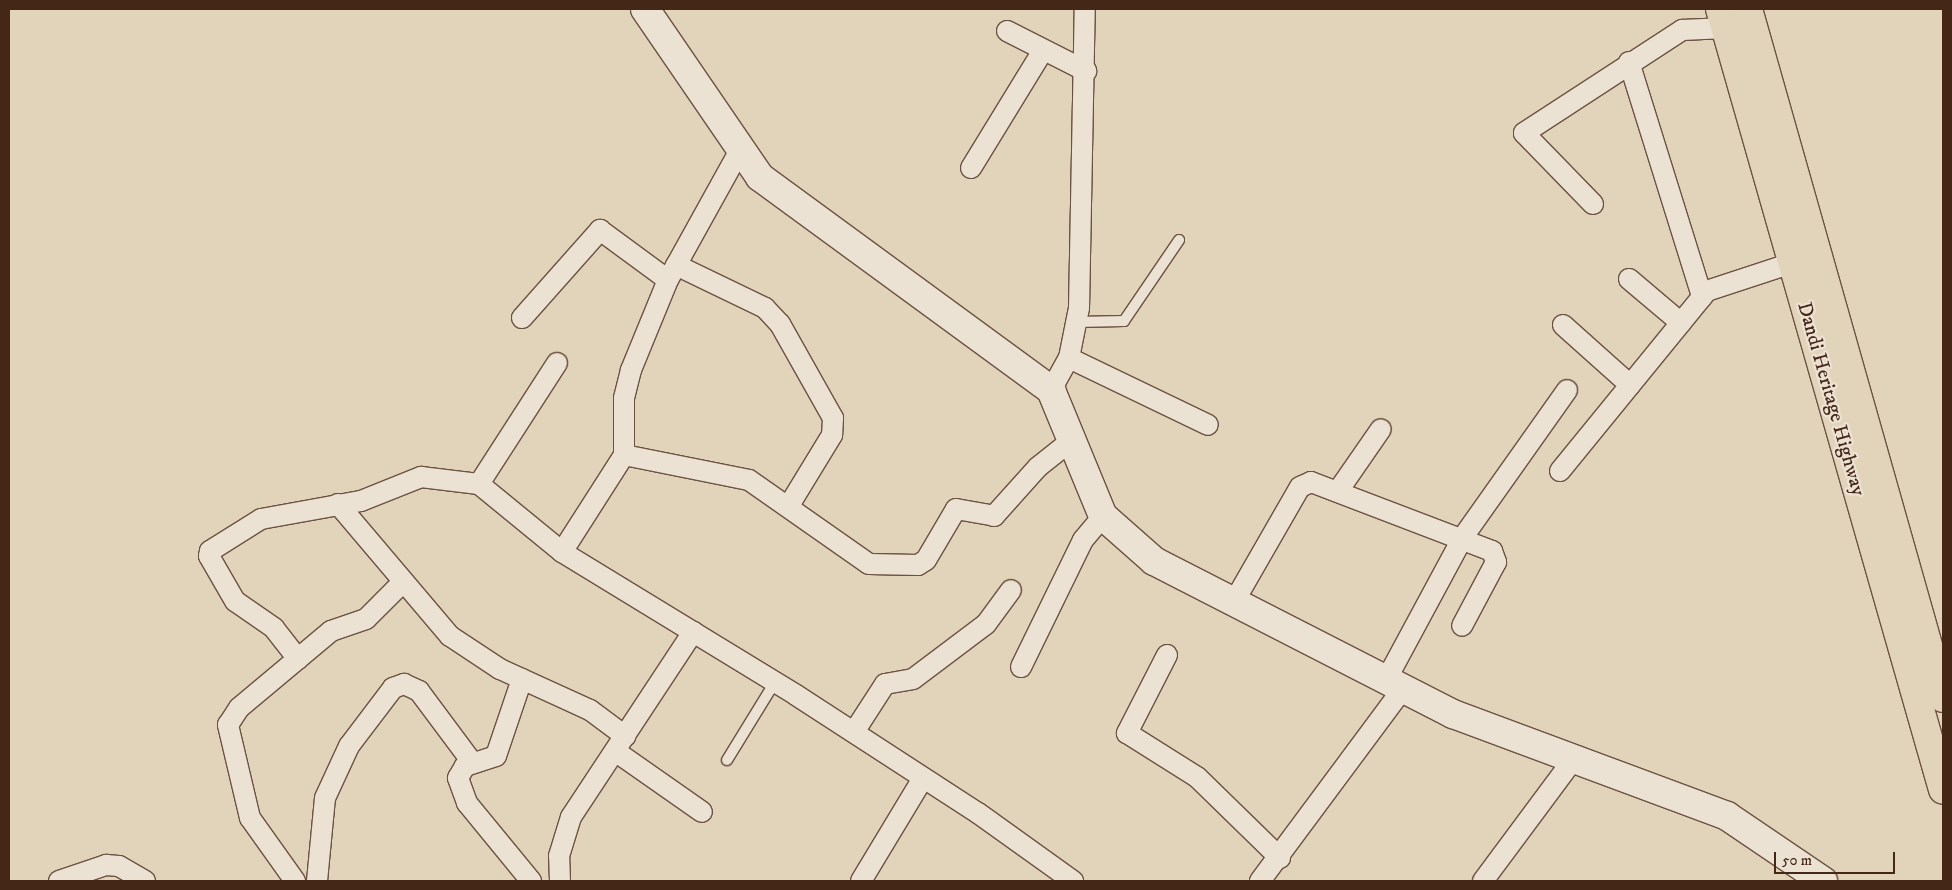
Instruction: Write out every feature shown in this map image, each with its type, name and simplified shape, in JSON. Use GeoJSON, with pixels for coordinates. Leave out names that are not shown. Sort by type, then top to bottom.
{"type":"FeatureCollection","features":[{"type":"Feature","properties":{"kind":"highway","name":"Dandi Heritage Highway"},"geometry":{"type":"LineString","coordinates":[[1748,9],[1943,698]]}},
{"type":"Feature","properties":{"kind":"highway","name":"Dandi Heritage Highway"},"geometry":{"type":"LineString","coordinates":[[1723,18],[1943,790]]}},
{"type":"Feature","properties":{"kind":"street"},"geometry":{"type":"LineString","coordinates":[[645,9],[760,177],[1051,390],[1103,516],[1154,561],[1235,600],[1393,686],[1573,760],[1728,816],[1823,881]]}},
{"type":"Feature","properties":{"kind":"street"},"geometry":{"type":"LineString","coordinates":[[1051,390],[1068,358],[1076,322],[1086,71],[1085,9]]}},
{"type":"Feature","properties":{"kind":"street"},"geometry":{"type":"LineString","coordinates":[[1594,204],[1524,133],[1629,62],[1682,30],[1723,18]]}},
{"type":"Feature","properties":{"kind":"street"},"geometry":{"type":"LineString","coordinates":[[1007,31],[1042,52],[1086,71]]}},
{"type":"Feature","properties":{"kind":"street"},"geometry":{"type":"LineString","coordinates":[[971,168],[1042,52]]}},
{"type":"Feature","properties":{"kind":"street"},"geometry":{"type":"LineString","coordinates":[[1629,62],[1702,297]]}},
{"type":"Feature","properties":{"kind":"street"},"geometry":{"type":"LineString","coordinates":[[562,552],[624,455],[624,398],[631,370],[672,272],[740,150]]}},
{"type":"Feature","properties":{"kind":"street"},"geometry":{"type":"LineString","coordinates":[[522,318],[600,230],[672,272],[765,308],[780,324],[833,418],[832,435],[788,507]]}},
{"type":"Feature","properties":{"kind":"street"},"geometry":{"type":"LineString","coordinates":[[1560,471],[1702,297],[1715,286],[1792,264]]}},
{"type":"Feature","properties":{"kind":"street"},"geometry":{"type":"LineString","coordinates":[[1629,279],[1681,324]]}},
{"type":"Feature","properties":{"kind":"street"},"geometry":{"type":"LineString","coordinates":[[1563,325],[1630,385]]}},
{"type":"Feature","properties":{"kind":"street"},"geometry":{"type":"LineString","coordinates":[[1068,358],[1208,425]]}},
{"type":"Feature","properties":{"kind":"street"},"geometry":{"type":"LineString","coordinates":[[479,484],[557,363]]}},
{"type":"Feature","properties":{"kind":"street"},"geometry":{"type":"LineString","coordinates":[[1260,881],[1280,858],[1393,686],[1463,537],[1567,390]]}},
{"type":"Feature","properties":{"kind":"street"},"geometry":{"type":"LineString","coordinates":[[1338,491],[1381,429]]}},
{"type":"Feature","properties":{"kind":"street"},"geometry":{"type":"LineString","coordinates":[[624,455],[749,480],[869,564],[918,565],[926,560],[956,509],[994,516],[1038,467],[1072,440]]}},
{"type":"Feature","properties":{"kind":"street"},"geometry":{"type":"LineString","coordinates":[[298,659],[274,628],[235,601],[208,554],[261,519],[362,501],[421,478],[479,484],[562,552],[854,732],[922,780],[978,813],[1073,881]]}},
{"type":"Feature","properties":{"kind":"street"},"geometry":{"type":"LineString","coordinates":[[1235,600],[1304,482],[1338,491],[1463,537],[1497,556],[1462,626]]}},
{"type":"Feature","properties":{"kind":"street"},"geometry":{"type":"LineString","coordinates":[[338,504],[402,583],[450,636],[522,679],[590,710],[620,743],[702,812]]}},
{"type":"Feature","properties":{"kind":"street"},"geometry":{"type":"LineString","coordinates":[[1021,667],[1083,540],[1103,516]]}},
{"type":"Feature","properties":{"kind":"street"},"geometry":{"type":"LineString","coordinates":[[295,881],[250,818],[227,733],[238,708],[336,627],[366,619],[402,583]]}},
{"type":"Feature","properties":{"kind":"street"},"geometry":{"type":"LineString","coordinates":[[854,732],[885,684],[913,679],[986,624],[1011,590]]}},
{"type":"Feature","properties":{"kind":"street"},"geometry":{"type":"LineString","coordinates":[[560,881],[559,856],[571,817],[693,632]]}},
{"type":"Feature","properties":{"kind":"street"},"geometry":{"type":"LineString","coordinates":[[1168,655],[1128,733],[1198,778],[1280,858]]}},
{"type":"Feature","properties":{"kind":"street"},"geometry":{"type":"LineString","coordinates":[[522,679],[496,756],[472,762],[458,778],[462,794],[531,881]]}},
{"type":"Feature","properties":{"kind":"street"},"geometry":{"type":"LineString","coordinates":[[317,881],[325,798],[349,746],[393,688],[404,684],[419,691],[472,762]]}},
{"type":"Feature","properties":{"kind":"street"},"geometry":{"type":"LineString","coordinates":[[1483,881],[1573,760]]}},
{"type":"Feature","properties":{"kind":"street"},"geometry":{"type":"LineString","coordinates":[[862,881],[922,780]]}},
{"type":"Feature","properties":{"kind":"street"},"geometry":{"type":"LineString","coordinates":[[59,881],[106,864],[119,866],[146,881]]}},
{"type":"Feature","properties":{"kind":"lane"},"geometry":{"type":"LineString","coordinates":[[1076,322],[1124,321],[1180,240]]}},
{"type":"Feature","properties":{"kind":"lane"},"geometry":{"type":"LineString","coordinates":[[727,760],[775,682]]}}]}
